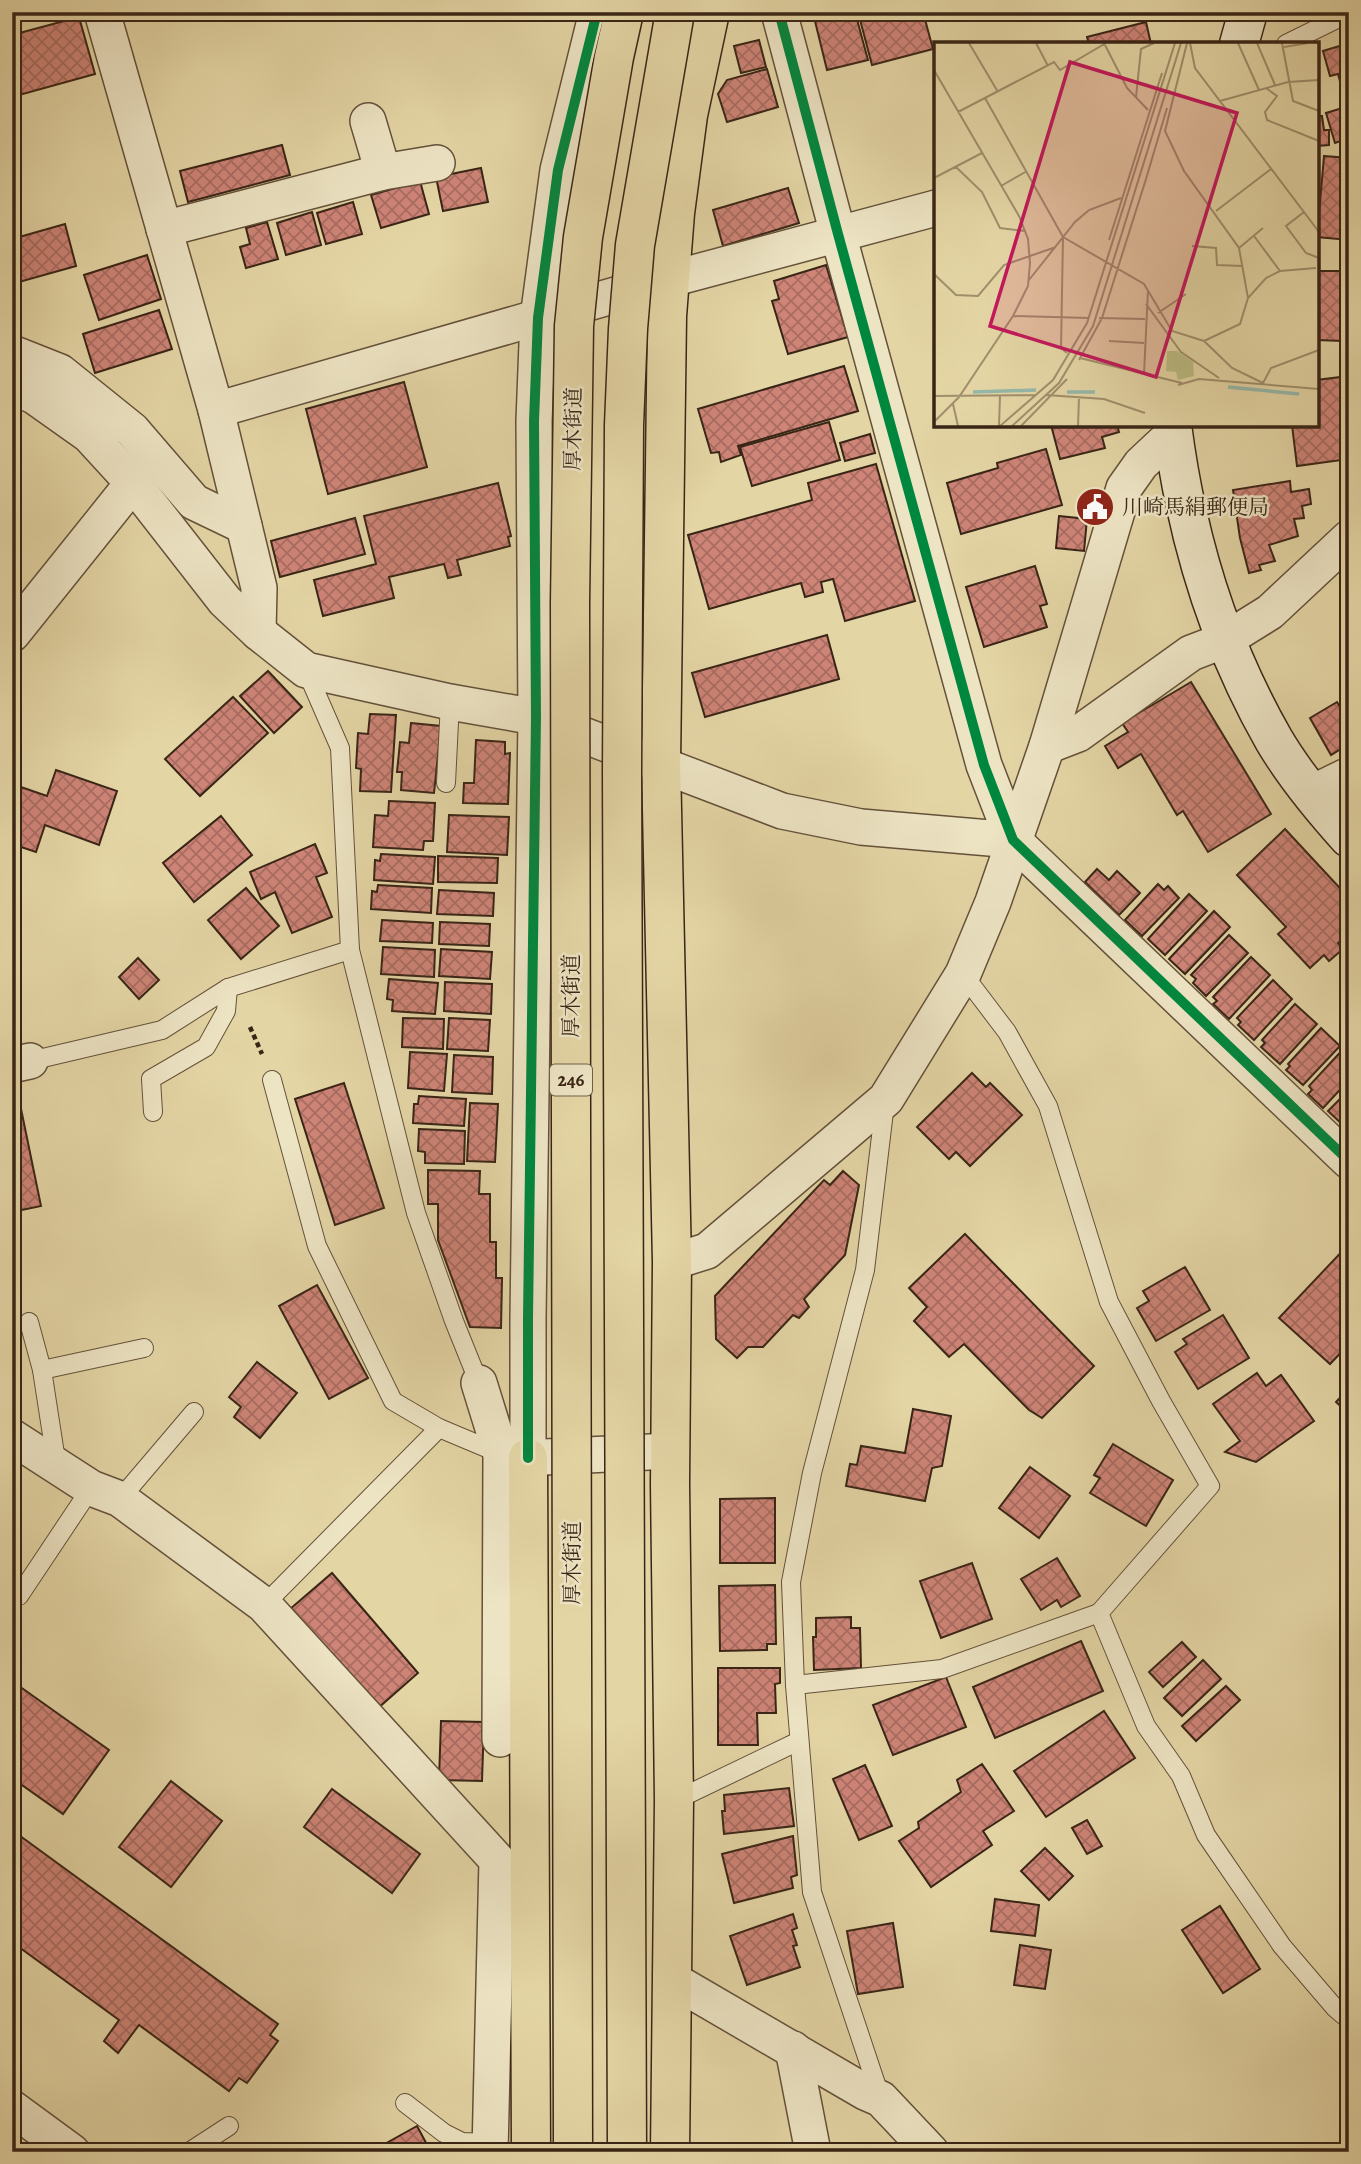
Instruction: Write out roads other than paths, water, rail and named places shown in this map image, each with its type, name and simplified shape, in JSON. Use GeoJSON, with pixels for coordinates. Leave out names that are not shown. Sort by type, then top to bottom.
{"type":"FeatureCollection","features":[{"type":"Feature","properties":{"kind":"highway","name":"厚木街道"},"geometry":{"type":"LineString","coordinates":[[573,2152],[570,603],[574,326],[583,237],[624,12]]}},
{"type":"Feature","properties":{"kind":"highway","name":"246"},"geometry":{"type":"LineString","coordinates":[[627,2152],[622,800],[624,425],[635,245],[676,12]]}},
{"type":"Feature","properties":{"kind":"highway"},"geometry":{"type":"LineString","coordinates":[[670,2152],[674,1801],[670,1451],[672,1262],[661,764],[667,317],[675,214],[688,115],[710,12]]}},
{"type":"Feature","properties":{"kind":"highway"},"geometry":{"type":"LineString","coordinates":[[514,1456],[531,2152]]}},
{"type":"Feature","properties":{"kind":"street"},"geometry":{"type":"LineString","coordinates":[[102,12],[216,410],[259,587],[258,632]]}},
{"type":"Feature","properties":{"kind":"street"},"geometry":{"type":"LineString","coordinates":[[500,1739],[514,1456],[527,1318],[536,717],[534,421],[538,318],[558,170],[597,12]]}},
{"type":"Feature","properties":{"kind":"street"},"geometry":{"type":"LineString","coordinates":[[779,12],[984,765],[1013,840],[1349,1161]]}},
{"type":"Feature","properties":{"kind":"street"},"geometry":{"type":"LineString","coordinates":[[1239,42],[1248,12]]}},
{"type":"Feature","properties":{"kind":"street"},"geometry":{"type":"LineString","coordinates":[[369,121],[383,172]]}},
{"type":"Feature","properties":{"kind":"street"},"geometry":{"type":"LineString","coordinates":[[164,229],[383,172],[437,163]]}},
{"type":"Feature","properties":{"kind":"street"},"geometry":{"type":"LineString","coordinates":[[216,410],[671,279],[934,209]]}},
{"type":"Feature","properties":{"kind":"street"},"geometry":{"type":"LineString","coordinates":[[12,353],[60,372],[132,430],[194,502],[244,526]]}},
{"type":"Feature","properties":{"kind":"street"},"geometry":{"type":"LineString","coordinates":[[12,387],[34,396],[89,435],[133,484],[225,601],[258,632],[306,670],[450,702],[536,717],[782,811],[861,827],[1013,840]]}},
{"type":"Feature","properties":{"kind":"street"},"geometry":{"type":"LineString","coordinates":[[1173,430],[1184,500],[1200,563],[1225,640],[1274,740],[1349,838]]}},
{"type":"Feature","properties":{"kind":"street"},"geometry":{"type":"LineString","coordinates":[[672,1262],[707,1251],[886,1099],[963,974],[993,902],[1047,747],[1124,488],[1141,464],[1173,430]]}},
{"type":"Feature","properties":{"kind":"street"},"geometry":{"type":"LineString","coordinates":[[12,634],[133,484]]}},
{"type":"Feature","properties":{"kind":"street"},"geometry":{"type":"LineString","coordinates":[[1047,747],[1077,734],[1191,653],[1225,640],[1270,612],[1349,538]]}},
{"type":"Feature","properties":{"kind":"street"},"geometry":{"type":"LineString","coordinates":[[1312,793],[1349,775]]}},
{"type":"Feature","properties":{"kind":"street"},"geometry":{"type":"LineString","coordinates":[[479,1383],[514,1456]]}},
{"type":"Feature","properties":{"kind":"street"},"geometry":{"type":"LineString","coordinates":[[12,1437],[57,1467],[106,1493],[264,1605],[497,1860],[490,2148]]}},
{"type":"Feature","properties":{"kind":"street"},"geometry":{"type":"LineString","coordinates":[[514,1456],[670,1451]]}},
{"type":"Feature","properties":{"kind":"street"},"geometry":{"type":"LineString","coordinates":[[671,1979],[881,2099],[931,2152]]}},
{"type":"Feature","properties":{"kind":"street"},"geometry":{"type":"LineString","coordinates":[[793,2049],[813,2152]]}},
{"type":"Feature","properties":{"kind":"street"},"geometry":{"type":"LineString","coordinates":[[12,2108],[72,2152]]}},
{"type":"Feature","properties":{"kind":"lane"},"geometry":{"type":"LineString","coordinates":[[1290,42],[1349,13]]}},
{"type":"Feature","properties":{"kind":"lane"},"geometry":{"type":"LineString","coordinates":[[306,670],[340,748],[350,950],[416,1213],[479,1383]]}},
{"type":"Feature","properties":{"kind":"lane"},"geometry":{"type":"LineString","coordinates":[[446,783],[450,702]]}},
{"type":"Feature","properties":{"kind":"lane"},"geometry":{"type":"LineString","coordinates":[[21,1063],[162,1030],[228,988],[350,950]]}},
{"type":"Feature","properties":{"kind":"lane"},"geometry":{"type":"LineString","coordinates":[[795,1685],[942,1669],[1099,1613],[1210,1486],[1109,1302],[1048,1106],[1007,1032],[963,974]]}},
{"type":"Feature","properties":{"kind":"lane"},"geometry":{"type":"LineString","coordinates":[[153,1112],[151,1079],[205,1047],[226,1011],[228,988]]}},
{"type":"Feature","properties":{"kind":"lane"},"geometry":{"type":"LineString","coordinates":[[272,1080],[317,1246],[393,1401],[439,1428],[514,1456]]}},
{"type":"Feature","properties":{"kind":"lane"},"geometry":{"type":"LineString","coordinates":[[881,2099],[812,1892],[795,1685],[791,1582],[811,1473],[865,1270],[886,1099]]}},
{"type":"Feature","properties":{"kind":"lane"},"geometry":{"type":"LineString","coordinates":[[29,1322],[42,1370],[57,1467]]}},
{"type":"Feature","properties":{"kind":"lane"},"geometry":{"type":"LineString","coordinates":[[42,1370],[144,1348]]}},
{"type":"Feature","properties":{"kind":"lane"},"geometry":{"type":"LineString","coordinates":[[19,1596],[106,1493],[194,1412]]}},
{"type":"Feature","properties":{"kind":"lane"},"geometry":{"type":"LineString","coordinates":[[264,1605],[439,1428]]}},
{"type":"Feature","properties":{"kind":"lane"},"geometry":{"type":"LineString","coordinates":[[1099,1613],[1146,1726],[1181,1776],[1206,1835],[1282,1946],[1335,2008],[1349,2020]]}},
{"type":"Feature","properties":{"kind":"lane"},"geometry":{"type":"LineString","coordinates":[[674,1801],[799,1741]]}},
{"type":"Feature","properties":{"kind":"lane"},"geometry":{"type":"LineString","coordinates":[[405,2103],[444,2133],[462,2142],[490,2148]]}},
{"type":"Feature","properties":{"kind":"lane"},"geometry":{"type":"LineString","coordinates":[[189,2152],[229,2126]]}},
{"type":"Feature","properties":{"kind":"place","name":"川崎馬絹郵便局"},"geometry":{"type":"Point","coordinates":[1095,507]}}]}
